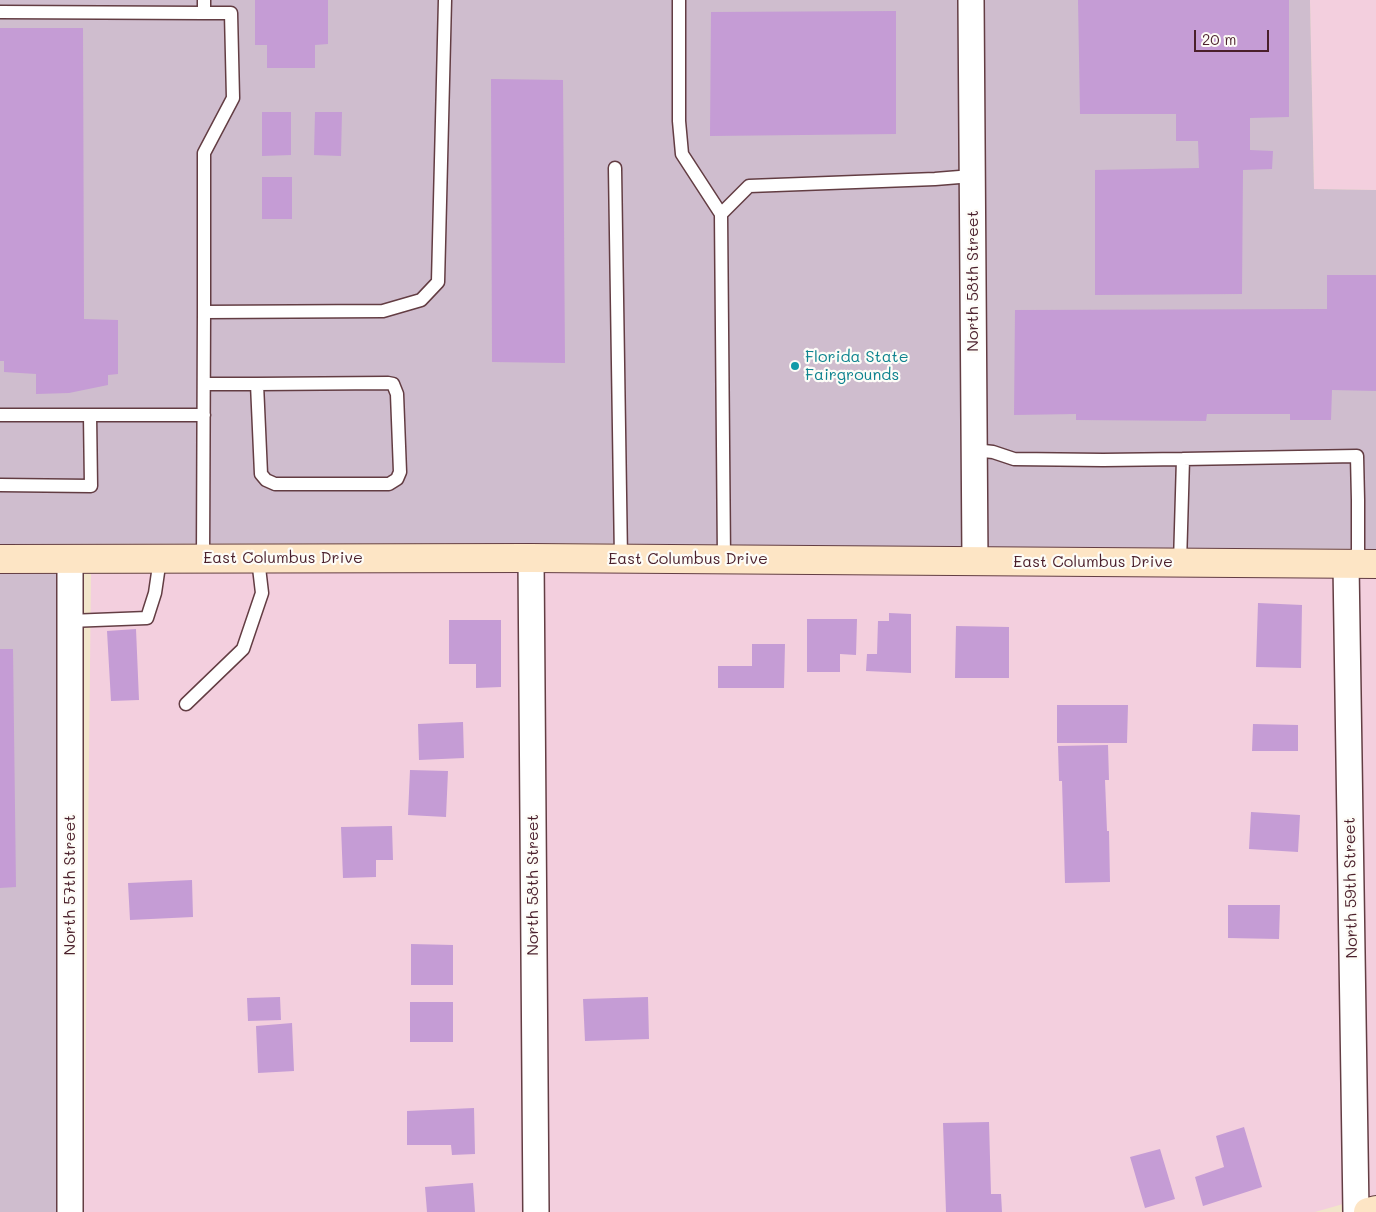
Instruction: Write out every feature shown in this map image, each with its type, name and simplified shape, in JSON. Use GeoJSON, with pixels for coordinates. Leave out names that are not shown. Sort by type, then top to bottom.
{"type":"FeatureCollection","features":[{"type":"Feature","properties":{"kind":"main road","name":"East Columbus Drive"},"geometry":{"type":"LineString","coordinates":[[0,559],[531,558],[1360,564]]}},
{"type":"Feature","properties":{"kind":"main road"},"geometry":{"type":"LineString","coordinates":[[1368,1212],[1376,1210]]}},
{"type":"Feature","properties":{"kind":"street","name":"North 58th Street"},"geometry":{"type":"LineString","coordinates":[[971,0],[975,561]]}},
{"type":"Feature","properties":{"kind":"street","name":"North 58th Street"},"geometry":{"type":"LineString","coordinates":[[531,558],[536,1212]]}},
{"type":"Feature","properties":{"kind":"street","name":"North 57th Street"},"geometry":{"type":"LineString","coordinates":[[70,559],[70,1212]]}},
{"type":"Feature","properties":{"kind":"street","name":"North 59th Street"},"geometry":{"type":"LineString","coordinates":[[1356,1212],[1360,564]]}},
{"type":"Feature","properties":{"kind":"lane"},"geometry":{"type":"LineString","coordinates":[[204,0],[204,13]]}},
{"type":"Feature","properties":{"kind":"lane"},"geometry":{"type":"LineString","coordinates":[[204,312],[383,311],[421,300],[438,282],[445,0]]}},
{"type":"Feature","properties":{"kind":"lane"},"geometry":{"type":"LineString","coordinates":[[679,0],[679,121],[682,154],[721,214],[724,559]]}},
{"type":"Feature","properties":{"kind":"lane"},"geometry":{"type":"LineString","coordinates":[[0,12],[231,13],[233,98],[204,153],[205,384],[203,559]]}},
{"type":"Feature","properties":{"kind":"lane"},"geometry":{"type":"LineString","coordinates":[[615,168],[620,559]]}},
{"type":"Feature","properties":{"kind":"lane"},"geometry":{"type":"LineString","coordinates":[[721,214],[749,186],[972,176]]}},
{"type":"Feature","properties":{"kind":"lane"},"geometry":{"type":"LineString","coordinates":[[205,384],[388,383],[393,384],[397,394],[400,472],[397,478],[389,484],[275,484],[266,480],[261,474],[258,384]]}},
{"type":"Feature","properties":{"kind":"lane"},"geometry":{"type":"LineString","coordinates":[[0,415],[204,415]]}},
{"type":"Feature","properties":{"kind":"lane"},"geometry":{"type":"LineString","coordinates":[[0,485],[91,486],[90,415]]}},
{"type":"Feature","properties":{"kind":"lane"},"geometry":{"type":"LineString","coordinates":[[974,450],[993,452],[1014,460],[1357,456],[1360,564]]}},
{"type":"Feature","properties":{"kind":"lane"},"geometry":{"type":"LineString","coordinates":[[1180,563],[1183,459]]}},
{"type":"Feature","properties":{"kind":"lane"},"geometry":{"type":"LineString","coordinates":[[69,621],[147,618],[155,593],[160,559]]}},
{"type":"Feature","properties":{"kind":"lane"},"geometry":{"type":"LineString","coordinates":[[186,704],[243,649],[262,593],[258,559]]}},
{"type":"Feature","properties":{"kind":"shaded area"},"geometry":{"type":"Polygon","coordinates":[[[0,0],[958,0],[962,547],[544,543],[0,544],[0,0]]]}},
{"type":"Feature","properties":{"kind":"shaded area"},"geometry":{"type":"Polygon","coordinates":[[[984,0],[1310,0],[1314,189],[1376,190],[1376,549],[988,547],[984,0]]]}},
{"type":"Feature","properties":{"kind":"shaded area"},"geometry":{"type":"Polygon","coordinates":[[[1310,0],[1376,0],[1376,190],[1314,189],[1310,0]]]}},
{"type":"Feature","properties":{"kind":"shaded area"},"geometry":{"type":"Polygon","coordinates":[[[518,572],[523,1212],[84,1212],[91,574],[518,572]]]}},
{"type":"Feature","properties":{"kind":"shaded area"},"geometry":{"type":"Polygon","coordinates":[[[544,572],[1333,578],[1343,1204],[1315,1212],[549,1212],[544,572]]]}},
{"type":"Feature","properties":{"kind":"shaded area"},"geometry":{"type":"Polygon","coordinates":[[[0,574],[57,574],[58,1212],[0,1212],[0,574]]]}},
{"type":"Feature","properties":{"kind":"shaded area"},"geometry":{"type":"Polygon","coordinates":[[[1359,578],[1376,578],[1376,1195],[1368,1197],[1359,578]]]}},
{"type":"Feature","properties":{"kind":"building"},"geometry":{"type":"Polygon","coordinates":[[[255,0],[328,0],[328,44],[315,45],[315,68],[267,68],[267,45],[255,45],[255,0]]]}},
{"type":"Feature","properties":{"kind":"building"},"geometry":{"type":"Polygon","coordinates":[[[1078,0],[1289,0],[1289,117],[1250,118],[1250,150],[1273,151],[1272,169],[1243,170],[1242,294],[1095,295],[1095,170],[1199,168],[1198,141],[1176,141],[1176,114],[1080,114],[1078,0]]]}},
{"type":"Feature","properties":{"kind":"building"},"geometry":{"type":"Polygon","coordinates":[[[896,11],[896,134],[710,136],[711,12],[896,11]]]}},
{"type":"Feature","properties":{"kind":"building"},"geometry":{"type":"Polygon","coordinates":[[[0,28],[83,28],[84,319],[118,320],[118,374],[108,375],[108,385],[69,393],[36,394],[36,374],[4,372],[4,361],[0,361],[0,28]]]}},
{"type":"Feature","properties":{"kind":"building"},"geometry":{"type":"Polygon","coordinates":[[[491,79],[563,80],[565,363],[492,362],[491,79]]]}},
{"type":"Feature","properties":{"kind":"building"},"geometry":{"type":"Polygon","coordinates":[[[262,112],[291,112],[291,155],[262,156],[262,112]]]}},
{"type":"Feature","properties":{"kind":"building"},"geometry":{"type":"Polygon","coordinates":[[[315,112],[342,112],[341,156],[314,155],[315,112]]]}},
{"type":"Feature","properties":{"kind":"building"},"geometry":{"type":"Polygon","coordinates":[[[262,177],[292,177],[292,219],[262,219],[262,177]]]}},
{"type":"Feature","properties":{"kind":"building"},"geometry":{"type":"Polygon","coordinates":[[[1327,275],[1376,275],[1376,391],[1332,390],[1331,420],[1290,420],[1290,414],[1207,414],[1206,421],[1076,420],[1076,414],[1014,415],[1015,310],[1327,309],[1327,275]]]}},
{"type":"Feature","properties":{"kind":"building"},"geometry":{"type":"Polygon","coordinates":[[[1258,603],[1302,605],[1301,668],[1256,667],[1258,603]]]}},
{"type":"Feature","properties":{"kind":"building"},"geometry":{"type":"Polygon","coordinates":[[[889,613],[911,614],[911,673],[866,671],[867,654],[877,654],[878,621],[889,621],[889,613]]]}},
{"type":"Feature","properties":{"kind":"building"},"geometry":{"type":"Polygon","coordinates":[[[807,619],[857,619],[856,655],[840,654],[840,672],[807,672],[807,619]]]}},
{"type":"Feature","properties":{"kind":"building"},"geometry":{"type":"Polygon","coordinates":[[[449,620],[501,620],[501,687],[476,688],[476,664],[449,664],[449,620]]]}},
{"type":"Feature","properties":{"kind":"building"},"geometry":{"type":"Polygon","coordinates":[[[956,626],[1009,627],[1009,678],[955,678],[956,626]]]}},
{"type":"Feature","properties":{"kind":"building"},"geometry":{"type":"Polygon","coordinates":[[[136,629],[139,700],[111,701],[107,631],[136,629]]]}},
{"type":"Feature","properties":{"kind":"building"},"geometry":{"type":"Polygon","coordinates":[[[752,644],[785,644],[784,688],[718,688],[718,666],[752,666],[752,644]]]}},
{"type":"Feature","properties":{"kind":"building"},"geometry":{"type":"Polygon","coordinates":[[[0,649],[13,649],[16,887],[0,888],[0,649]]]}},
{"type":"Feature","properties":{"kind":"building"},"geometry":{"type":"Polygon","coordinates":[[[1057,705],[1128,705],[1127,743],[1057,743],[1057,705]]]}},
{"type":"Feature","properties":{"kind":"building"},"geometry":{"type":"Polygon","coordinates":[[[463,722],[464,758],[419,760],[418,724],[463,722]]]}},
{"type":"Feature","properties":{"kind":"building"},"geometry":{"type":"Polygon","coordinates":[[[1253,724],[1298,725],[1298,751],[1252,751],[1253,724]]]}},
{"type":"Feature","properties":{"kind":"building"},"geometry":{"type":"Polygon","coordinates":[[[1108,745],[1109,780],[1105,780],[1110,882],[1065,883],[1062,781],[1059,781],[1058,746],[1108,745]]]}},
{"type":"Feature","properties":{"kind":"building"},"geometry":{"type":"Polygon","coordinates":[[[410,770],[448,771],[446,817],[408,815],[410,770]]]}},
{"type":"Feature","properties":{"kind":"building"},"geometry":{"type":"Polygon","coordinates":[[[1251,812],[1300,815],[1298,852],[1249,849],[1251,812]]]}},
{"type":"Feature","properties":{"kind":"building"},"geometry":{"type":"Polygon","coordinates":[[[392,826],[393,860],[376,860],[376,877],[343,878],[341,827],[392,826]]]}},
{"type":"Feature","properties":{"kind":"building"},"geometry":{"type":"Polygon","coordinates":[[[192,880],[193,917],[130,920],[128,883],[192,880]]]}},
{"type":"Feature","properties":{"kind":"building"},"geometry":{"type":"Polygon","coordinates":[[[1228,905],[1280,905],[1279,939],[1228,938],[1228,905]]]}},
{"type":"Feature","properties":{"kind":"building"},"geometry":{"type":"Polygon","coordinates":[[[411,944],[453,945],[453,985],[411,985],[411,944]]]}},
{"type":"Feature","properties":{"kind":"building"},"geometry":{"type":"Polygon","coordinates":[[[280,997],[281,1020],[248,1021],[247,998],[280,997]]]}},
{"type":"Feature","properties":{"kind":"building"},"geometry":{"type":"Polygon","coordinates":[[[648,997],[649,1039],[585,1041],[583,999],[648,997]]]}},
{"type":"Feature","properties":{"kind":"building"},"geometry":{"type":"Polygon","coordinates":[[[410,1002],[453,1002],[453,1042],[410,1042],[410,1002]]]}},
{"type":"Feature","properties":{"kind":"building"},"geometry":{"type":"Polygon","coordinates":[[[292,1023],[294,1071],[258,1073],[256,1026],[292,1023]]]}},
{"type":"Feature","properties":{"kind":"building"},"geometry":{"type":"Polygon","coordinates":[[[474,1108],[475,1154],[452,1155],[451,1145],[407,1145],[407,1111],[474,1108]]]}},
{"type":"Feature","properties":{"kind":"building"},"geometry":{"type":"Polygon","coordinates":[[[989,1122],[991,1194],[1001,1194],[1002,1212],[946,1212],[943,1123],[989,1122]]]}},
{"type":"Feature","properties":{"kind":"building"},"geometry":{"type":"Polygon","coordinates":[[[1244,1127],[1262,1187],[1203,1206],[1195,1177],[1224,1167],[1216,1136],[1244,1127]]]}},
{"type":"Feature","properties":{"kind":"building"},"geometry":{"type":"Polygon","coordinates":[[[1160,1149],[1175,1199],[1145,1208],[1130,1157],[1160,1149]]]}},
{"type":"Feature","properties":{"kind":"building"},"geometry":{"type":"Polygon","coordinates":[[[473,1183],[475,1212],[427,1212],[425,1187],[473,1183]]]}},
{"type":"Feature","properties":{"kind":"place","name":"Florida State Fairgrounds"},"geometry":{"type":"Point","coordinates":[795,366]}}]}
